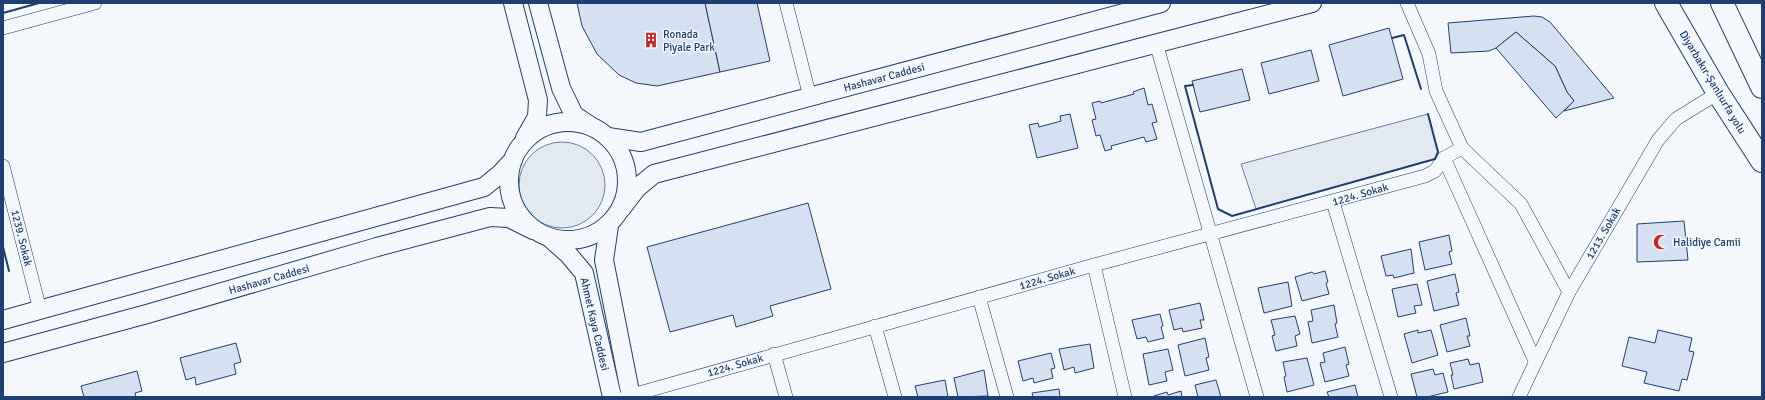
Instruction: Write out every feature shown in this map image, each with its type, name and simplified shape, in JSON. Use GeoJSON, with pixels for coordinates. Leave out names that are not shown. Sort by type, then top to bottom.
{"type":"FeatureCollection","features":[{"type":"Feature","properties":{"kind":"highway","name":"Diyarbakır-Şanlıurfa yolu"},"geometry":{"type":"LineString","coordinates":[[1666,3],[1718,93],[1762,161]]}},
{"type":"Feature","properties":{"kind":"highway"},"geometry":{"type":"LineString","coordinates":[[1722,3],[1762,87]]}},
{"type":"Feature","properties":{"kind":"main road"},"geometry":{"type":"LineString","coordinates":[[3,320],[484,187],[500,174],[512,160],[537,117],[538,100],[513,3]]}},
{"type":"Feature","properties":{"kind":"main road"},"geometry":{"type":"LineString","coordinates":[[538,3],[560,88],[574,115],[608,137],[620,152],[627,169],[627,190],[621,209]]}},
{"type":"Feature","properties":{"kind":"main road"},"geometry":{"type":"LineString","coordinates":[[512,160],[509,179],[511,198],[519,215],[533,230],[551,239],[572,241],[591,237],[609,226],[637,188],[654,174],[1312,3]]}},
{"type":"Feature","properties":{"kind":"main road","name":"Hashavar Caddesi"},"geometry":{"type":"LineString","coordinates":[[608,137],[641,142],[1151,4]]}},
{"type":"Feature","properties":{"kind":"main road"},"geometry":{"type":"LineString","coordinates":[[522,143],[537,131],[554,123],[573,122],[592,126]]}},
{"type":"Feature","properties":{"kind":"main road","name":"Hashavar Caddesi"},"geometry":{"type":"LineString","coordinates":[[3,353],[147,314],[376,247],[490,217],[509,218],[533,230]]}},
{"type":"Feature","properties":{"kind":"main road","name":"Ahmet Kaya Caddesi"},"geometry":{"type":"LineString","coordinates":[[609,226],[604,260],[629,396]]}},
{"type":"Feature","properties":{"kind":"main road","name":"Ahmet Kaya Caddesi"},"geometry":{"type":"LineString","coordinates":[[551,239],[568,254],[584,273],[612,397]]}},
{"type":"Feature","properties":{"kind":"street"},"geometry":{"type":"LineString","coordinates":[[3,28],[95,3]]}},
{"type":"Feature","properties":{"kind":"street"},"geometry":{"type":"LineString","coordinates":[[786,3],[810,97]]}},
{"type":"Feature","properties":{"kind":"street"},"geometry":{"type":"LineString","coordinates":[[1407,3],[1429,54],[1436,91],[1462,148],[1521,204],[1569,292]]}},
{"type":"Feature","properties":{"kind":"street"},"geometry":{"type":"LineString","coordinates":[[1156,43],[1257,397]]}},
{"type":"Feature","properties":{"kind":"street","name":"1213. Sokak"},"geometry":{"type":"LineString","coordinates":[[1519,397],[1569,292],[1658,140],[1676,119],[1718,93]]}},
{"type":"Feature","properties":{"kind":"street","name":"1224. Sokak"},"geometry":{"type":"LineString","coordinates":[[629,396],[1094,265],[1333,202],[1425,176],[1435,171],[1444,158],[1462,148]]}},
{"type":"Feature","properties":{"kind":"street"},"geometry":{"type":"LineString","coordinates":[[1444,158],[1535,361]]}},
{"type":"Feature","properties":{"kind":"street","name":"1239. Sokak"},"geometry":{"type":"LineString","coordinates":[[3,166],[40,310]]}},
{"type":"Feature","properties":{"kind":"street"},"geometry":{"type":"LineString","coordinates":[[1333,202],[1391,397]]}},
{"type":"Feature","properties":{"kind":"street"},"geometry":{"type":"LineString","coordinates":[[1094,265],[1126,397]]}},
{"type":"Feature","properties":{"kind":"street"},"geometry":{"type":"LineString","coordinates":[[980,297],[1007,397]]}},
{"type":"Feature","properties":{"kind":"street"},"geometry":{"type":"LineString","coordinates":[[875,326],[895,397]]}},
{"type":"Feature","properties":{"kind":"street"},"geometry":{"type":"LineString","coordinates":[[774,354],[786,397]]}},
{"type":"Feature","properties":{"kind":"shaded area"},"geometry":{"type":"Polygon","coordinates":[[[1428,114],[1438,152],[1435,159],[1256,209],[1241,164],[1428,114]]]}},
{"type":"Feature","properties":{"kind":"shaded area"},"geometry":{"type":"Polygon","coordinates":[[[562,142],[578,145],[586,149],[598,161],[602,169],[605,185],[602,201],[598,209],[586,221],[578,225],[562,228],[546,225],[538,221],[526,209],[522,201],[519,185],[522,169],[526,161],[538,149],[546,145],[562,142]]]}},
{"type":"Feature","properties":{"kind":"building","name":"Ronada Piyale Park"},"geometry":{"type":"Polygon","coordinates":[[[577,3],[705,3],[720,72],[657,86],[636,83],[619,75],[597,54],[582,26],[577,3]]]}},
{"type":"Feature","properties":{"kind":"building"},"geometry":{"type":"Polygon","coordinates":[[[705,3],[757,3],[770,61],[720,72],[705,3]]]}},
{"type":"Feature","properties":{"kind":"building"},"geometry":{"type":"Polygon","coordinates":[[[1534,16],[1542,17],[1550,22],[1614,98],[1564,111],[1574,101],[1567,92],[1555,66],[1516,32],[1496,48],[1489,51],[1451,53],[1448,23],[1534,16]]]}},
{"type":"Feature","properties":{"kind":"building"},"geometry":{"type":"Polygon","coordinates":[[[1389,28],[1403,79],[1343,96],[1329,45],[1389,28]]]}},
{"type":"Feature","properties":{"kind":"building"},"geometry":{"type":"Polygon","coordinates":[[[1516,32],[1555,66],[1567,92],[1574,101],[1556,118],[1496,48],[1516,32]]]}},
{"type":"Feature","properties":{"kind":"building"},"geometry":{"type":"Polygon","coordinates":[[[1311,50],[1319,81],[1269,94],[1261,63],[1311,50]]]}},
{"type":"Feature","properties":{"kind":"building"},"geometry":{"type":"Polygon","coordinates":[[[1242,69],[1250,100],[1200,112],[1192,81],[1242,69]]]}},
{"type":"Feature","properties":{"kind":"building"},"geometry":{"type":"Polygon","coordinates":[[[1144,88],[1148,105],[1152,104],[1157,122],[1152,123],[1157,139],[1146,142],[1144,137],[1111,146],[1112,149],[1105,151],[1100,135],[1096,136],[1092,120],[1096,119],[1092,103],[1100,101],[1101,103],[1134,94],[1133,92],[1144,88]]]}},
{"type":"Feature","properties":{"kind":"building"},"geometry":{"type":"Polygon","coordinates":[[[1070,114],[1078,148],[1037,158],[1029,125],[1038,123],[1039,127],[1061,121],[1060,116],[1070,114]]]}},
{"type":"Feature","properties":{"kind":"building"},"geometry":{"type":"Polygon","coordinates":[[[808,203],[831,289],[770,306],[773,316],[736,327],[733,315],[670,332],[647,247],[808,203]]]}},
{"type":"Feature","properties":{"kind":"building","name":"Halidiye Camii"},"geometry":{"type":"Polygon","coordinates":[[[1684,221],[1688,260],[1637,262],[1637,224],[1684,221]]]}},
{"type":"Feature","properties":{"kind":"building"},"geometry":{"type":"Polygon","coordinates":[[[1449,235],[1452,251],[1449,252],[1452,264],[1425,270],[1419,242],[1449,235]]]}},
{"type":"Feature","properties":{"kind":"building"},"geometry":{"type":"Polygon","coordinates":[[[1411,249],[1414,273],[1394,278],[1393,275],[1386,276],[1381,256],[1411,249]]]}},
{"type":"Feature","properties":{"kind":"building"},"geometry":{"type":"Polygon","coordinates":[[[1325,271],[1329,294],[1302,301],[1295,277],[1312,272],[1314,274],[1325,271]]]}},
{"type":"Feature","properties":{"kind":"building"},"geometry":{"type":"Polygon","coordinates":[[[1455,274],[1459,292],[1456,293],[1459,305],[1434,311],[1427,281],[1455,274]]]}},
{"type":"Feature","properties":{"kind":"building"},"geometry":{"type":"Polygon","coordinates":[[[1288,282],[1292,306],[1264,313],[1258,288],[1288,282]]]}},
{"type":"Feature","properties":{"kind":"building"},"geometry":{"type":"Polygon","coordinates":[[[1417,284],[1422,305],[1414,306],[1416,313],[1398,317],[1392,289],[1417,284]]]}},
{"type":"Feature","properties":{"kind":"building"},"geometry":{"type":"Polygon","coordinates":[[[1200,303],[1204,320],[1200,320],[1202,328],[1183,332],[1182,328],[1174,330],[1169,310],[1200,303]]]}},
{"type":"Feature","properties":{"kind":"building"},"geometry":{"type":"Polygon","coordinates":[[[1334,305],[1337,323],[1335,324],[1338,337],[1312,343],[1308,322],[1313,321],[1311,310],[1334,305]]]}},
{"type":"Feature","properties":{"kind":"building"},"geometry":{"type":"Polygon","coordinates":[[[1160,314],[1164,338],[1148,342],[1146,337],[1137,339],[1132,320],[1160,314]]]}},
{"type":"Feature","properties":{"kind":"building"},"geometry":{"type":"Polygon","coordinates":[[[1295,316],[1300,334],[1295,336],[1297,346],[1276,351],[1272,336],[1275,335],[1271,320],[1295,316]]]}},
{"type":"Feature","properties":{"kind":"building"},"geometry":{"type":"Polygon","coordinates":[[[1466,318],[1470,336],[1467,336],[1470,346],[1447,352],[1440,325],[1466,318]]]}},
{"type":"Feature","properties":{"kind":"building"},"geometry":{"type":"Polygon","coordinates":[[[1418,330],[1418,333],[1431,330],[1438,355],[1412,363],[1404,334],[1418,330]]]}},
{"type":"Feature","properties":{"kind":"building"},"geometry":{"type":"Polygon","coordinates":[[[1658,330],[1692,338],[1689,351],[1694,352],[1687,380],[1682,379],[1679,391],[1644,383],[1647,372],[1622,366],[1629,337],[1655,343],[1658,330]]]}},
{"type":"Feature","properties":{"kind":"building"},"geometry":{"type":"Polygon","coordinates":[[[1205,338],[1209,357],[1206,358],[1209,370],[1185,376],[1178,345],[1205,338]]]}},
{"type":"Feature","properties":{"kind":"building"},"geometry":{"type":"Polygon","coordinates":[[[236,343],[241,362],[234,364],[236,374],[196,385],[195,377],[186,380],[180,358],[236,343]]]}},
{"type":"Feature","properties":{"kind":"building"},"geometry":{"type":"Polygon","coordinates":[[[1090,344],[1094,368],[1075,373],[1074,367],[1064,370],[1059,349],[1090,344]]]}},
{"type":"Feature","properties":{"kind":"building"},"geometry":{"type":"Polygon","coordinates":[[[1345,347],[1349,364],[1346,365],[1349,376],[1325,382],[1320,363],[1325,362],[1323,353],[1345,347]]]}},
{"type":"Feature","properties":{"kind":"building"},"geometry":{"type":"Polygon","coordinates":[[[1168,349],[1173,370],[1165,372],[1167,381],[1149,385],[1143,354],[1168,349]]]}},
{"type":"Feature","properties":{"kind":"building"},"geometry":{"type":"Polygon","coordinates":[[[1051,353],[1055,368],[1051,369],[1053,378],[1034,383],[1033,378],[1023,381],[1018,361],[1051,353]]]}},
{"type":"Feature","properties":{"kind":"building"},"geometry":{"type":"Polygon","coordinates":[[[1307,358],[1314,385],[1287,392],[1283,362],[1307,358]]]}},
{"type":"Feature","properties":{"kind":"building"},"geometry":{"type":"Polygon","coordinates":[[[1468,359],[1470,365],[1479,363],[1483,382],[1454,389],[1450,363],[1468,359]]]}},
{"type":"Feature","properties":{"kind":"building"},"geometry":{"type":"Polygon","coordinates":[[[1433,369],[1435,375],[1443,373],[1448,392],[1427,397],[1417,397],[1411,374],[1433,369]]]}},
{"type":"Feature","properties":{"kind":"building"},"geometry":{"type":"Polygon","coordinates":[[[984,370],[988,396],[958,397],[954,378],[984,370]]]}},
{"type":"Feature","properties":{"kind":"building"},"geometry":{"type":"Polygon","coordinates":[[[137,371],[142,391],[135,393],[136,397],[84,397],[81,386],[137,371]]]}},
{"type":"Feature","properties":{"kind":"building"},"geometry":{"type":"Polygon","coordinates":[[[945,380],[948,397],[918,397],[915,386],[945,380]]]}},
{"type":"Feature","properties":{"kind":"building"},"geometry":{"type":"Polygon","coordinates":[[[1216,380],[1221,397],[1198,397],[1195,385],[1216,380]]]}},
{"type":"Feature","properties":{"kind":"building"},"geometry":{"type":"Polygon","coordinates":[[[1355,385],[1358,397],[1329,397],[1327,392],[1355,385]]]}},
{"type":"Feature","properties":{"kind":"building"},"geometry":{"type":"Polygon","coordinates":[[[1059,389],[1060,397],[1033,397],[1032,393],[1059,389]]]}},
{"type":"Feature","properties":{"kind":"building"},"geometry":{"type":"Polygon","coordinates":[[[1181,391],[1182,397],[1154,396],[1167,392],[1168,395],[1181,391]]]}},
{"type":"Feature","properties":{"kind":"wall"},"geometry":{"type":"LineString","coordinates":[[3,13],[39,3]]}},
{"type":"Feature","properties":{"kind":"wall"},"geometry":{"type":"LineString","coordinates":[[1392,38],[1404,35],[1421,89]]}},
{"type":"Feature","properties":{"kind":"wall"},"geometry":{"type":"LineString","coordinates":[[1193,85],[1185,86],[1218,209],[1232,216],[1435,159],[1438,152],[1428,114]]}},
{"type":"Feature","properties":{"kind":"wall"},"geometry":{"type":"LineString","coordinates":[[3,247],[9,271]]}},
{"type":"Feature","properties":{"kind":"place","name":"Ronada Piyale Park"},"geometry":{"type":"Point","coordinates":[651,40]}},
{"type":"Feature","properties":{"kind":"place","name":"Halidiye Camii"},"geometry":{"type":"Point","coordinates":[1661,242]}}]}
